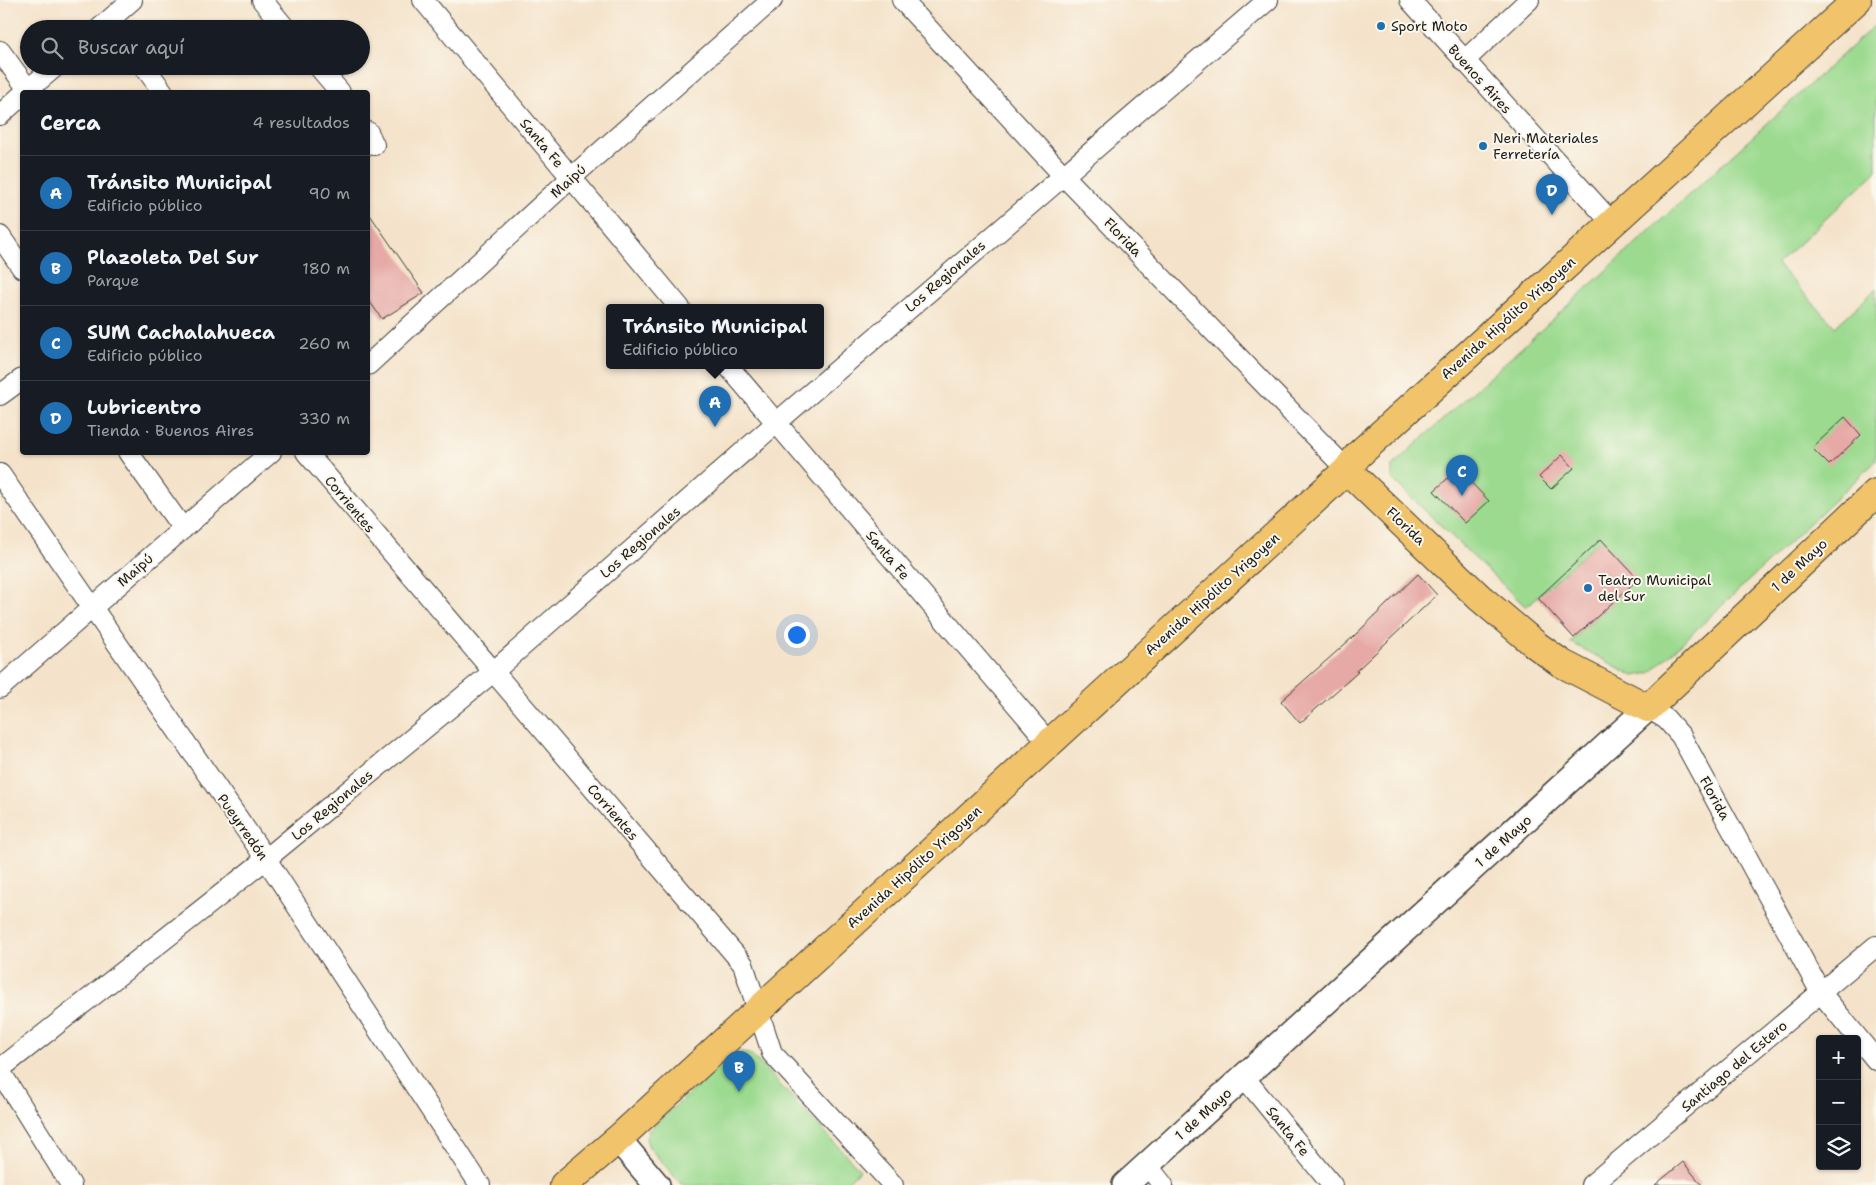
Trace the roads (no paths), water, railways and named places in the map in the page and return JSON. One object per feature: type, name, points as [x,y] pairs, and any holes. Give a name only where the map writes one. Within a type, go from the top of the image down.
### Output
[{"type":"main road","name":"Avenida Hipólito Yrigoyen","points":[[564,1185],[758,1010],[1347,470],[1358,455],[1857,0]]},
{"type":"main road","name":"Florida","points":[[1347,470],[1479,597],[1536,645],[1561,663],[1648,708]]},
{"type":"main road","name":"1 de Mayo","points":[[1648,708],[1876,493]]},
{"type":"street","points":[[114,20],[132,0]]},
{"type":"street","points":[[262,0],[279,20]]},
{"type":"street","name":"Santa Fe","points":[[422,0],[677,304]]},
{"type":"street","name":"Maipú","points":[[370,363],[571,178],[772,0]]},
{"type":"street","name":"Florida","points":[[902,0],[1062,174],[1347,470]]},
{"type":"street","name":"Los Regionales","points":[[0,1070],[266,859],[493,672],[1062,174],[1268,0]]},
{"type":"street","name":"Buenos Aires","points":[[1410,0],[1612,223]]},
{"type":"street","points":[[1464,61],[1529,0]]},
{"type":"street","points":[[0,50],[26,90]]},
{"type":"street","points":[[29,90],[46,75]]},
{"type":"street","points":[[151,75],[162,90]]},
{"type":"street","points":[[326,75],[338,90]]},
{"type":"street","points":[[0,115],[20,98]]},
{"type":"street","points":[[0,236],[20,265]]},
{"type":"street","name":"Santa Fe","points":[[731,369],[1049,743]]},
{"type":"street","points":[[0,395],[20,380]]},
{"type":"street","points":[[130,455],[183,529]]},
{"type":"street","name":"Maipú","points":[[0,688],[268,455]]},
{"type":"street","name":"Corrientes","points":[[309,455],[743,964],[772,1053],[893,1185]]},
{"type":"street","name":"Pueyrredón","points":[[0,474],[266,859],[480,1185]]},
{"type":"street","name":"Florida","points":[[1648,708],[1666,719],[1681,736],[1821,993],[1876,1060]]},
{"type":"street","name":"1 de Mayo","points":[[1125,1185],[1648,708]]},
{"type":"street","name":"Santiago del Estero","points":[[1591,1185],[1876,946]]},
{"type":"street","points":[[0,1070],[70,1185]]},
{"type":"street","name":"Santa Fe","points":[[1244,1077],[1332,1185]]},
{"type":"street","points":[[618,1138],[657,1185]]},
{"type":"street","points":[[1147,1165],[1163,1185]]},
{"type":"place","name":"Sport Moto","points":[[1381,26]]},
{"type":"place","name":"Neri Materiales Ferretería","points":[[1483,146]]},
{"type":"place","name":"Lubricentro","points":[[1552,215]]},
{"type":"place","name":"Tránsito Municipal","points":[[715,427]]},
{"type":"place","name":"SUM Cachalahueca","points":[[1462,496]]},
{"type":"place","name":"Teatro Municipal del Sur","points":[[1588,588]]},
{"type":"place","name":"Plazoleta Del Sur","points":[[739,1092]]}]
